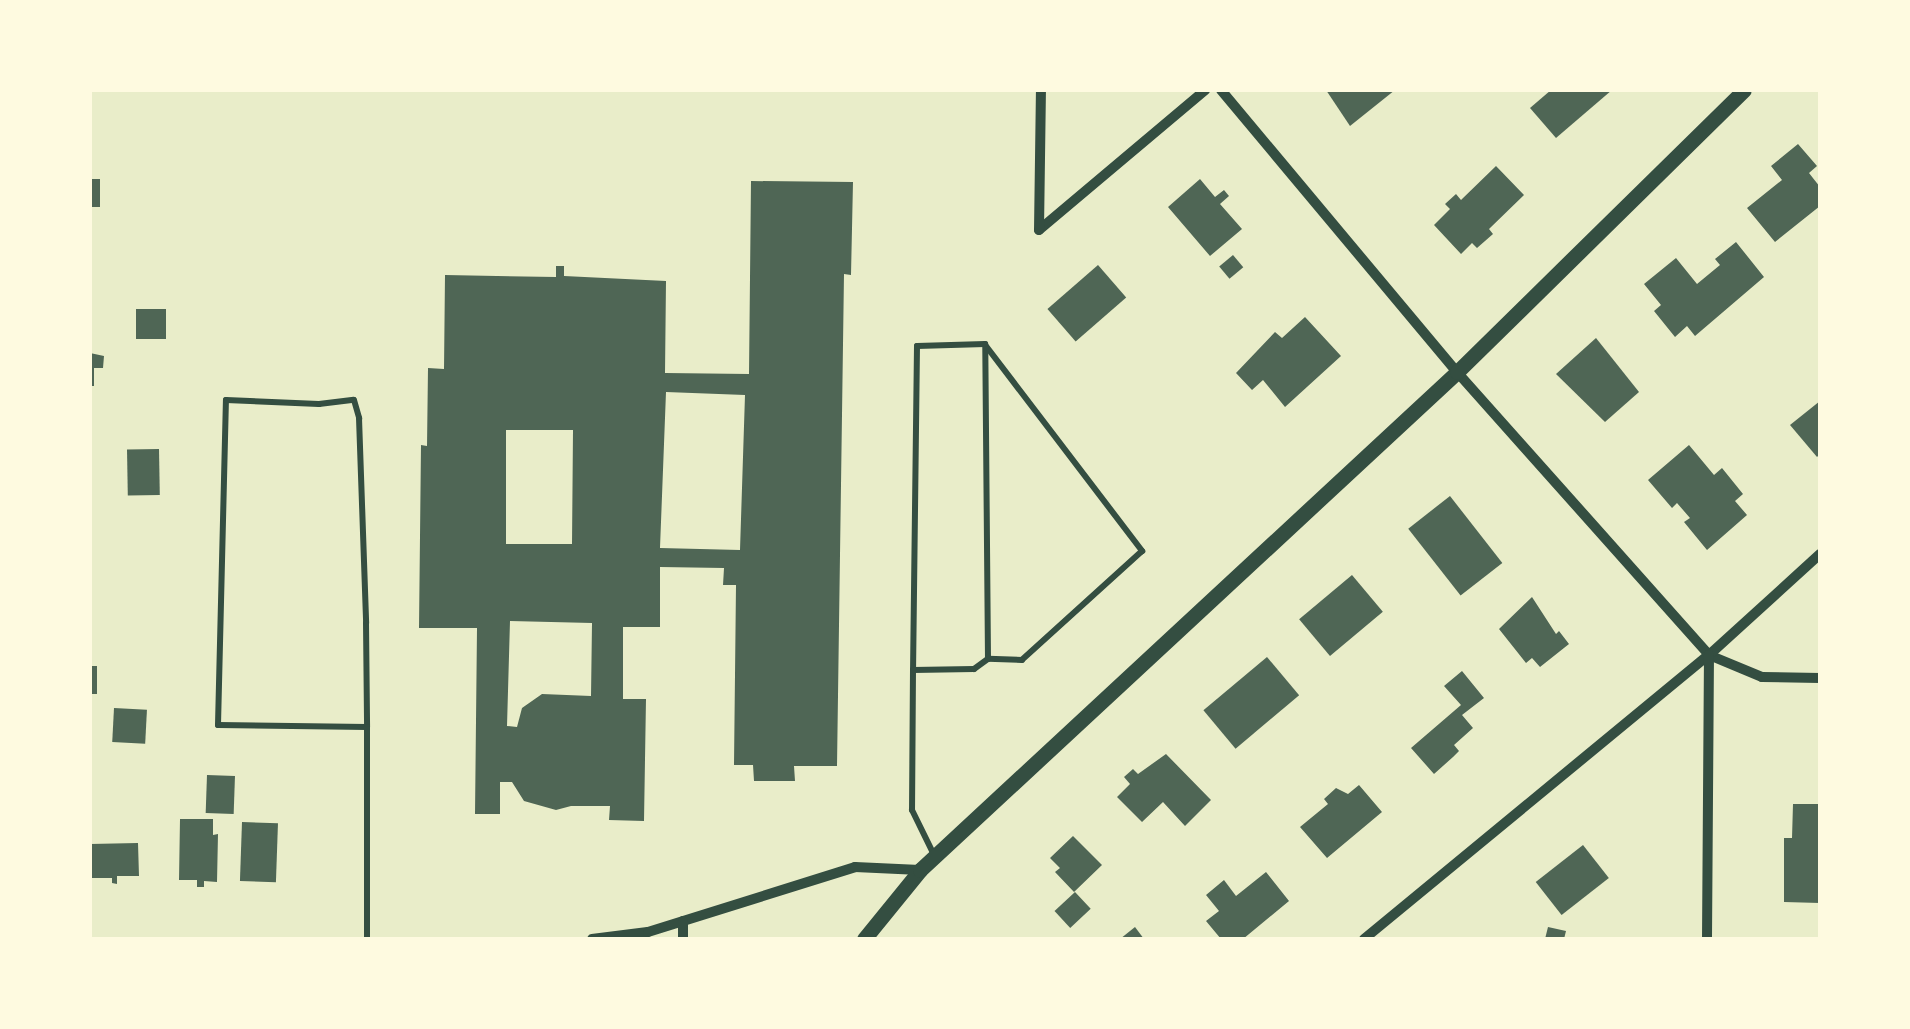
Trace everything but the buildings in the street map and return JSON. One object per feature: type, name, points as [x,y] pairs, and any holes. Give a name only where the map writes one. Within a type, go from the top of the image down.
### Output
[{"type":"street","points":[[1041,90],[1039,230],[1205,90]]},
{"type":"street","points":[[1220,90],[1457,372],[1709,654],[1762,677],[1820,678]]},
{"type":"street","points":[[864,939],[934,856],[1457,372],[1744,90]]},
{"type":"street","points":[[1364,939],[1709,654],[1820,554]]},
{"type":"street","points":[[1707,939],[1709,654]]},
{"type":"street","points":[[592,939],[648,932],[855,867],[920,870]]},
{"type":"street","points":[[683,921],[683,939]]},
{"type":"lane","points":[[984,344],[988,659]]},
{"type":"lane","points":[[913,670],[974,669],[988,659],[1022,660],[1142,551],[984,344]]},
{"type":"lane","points":[[934,856],[912,810],[917,346],[984,344]]},
{"type":"lane","points":[[367,726],[218,724],[226,400],[319,404],[354,400],[360,418],[367,726],[367,939]]}]
